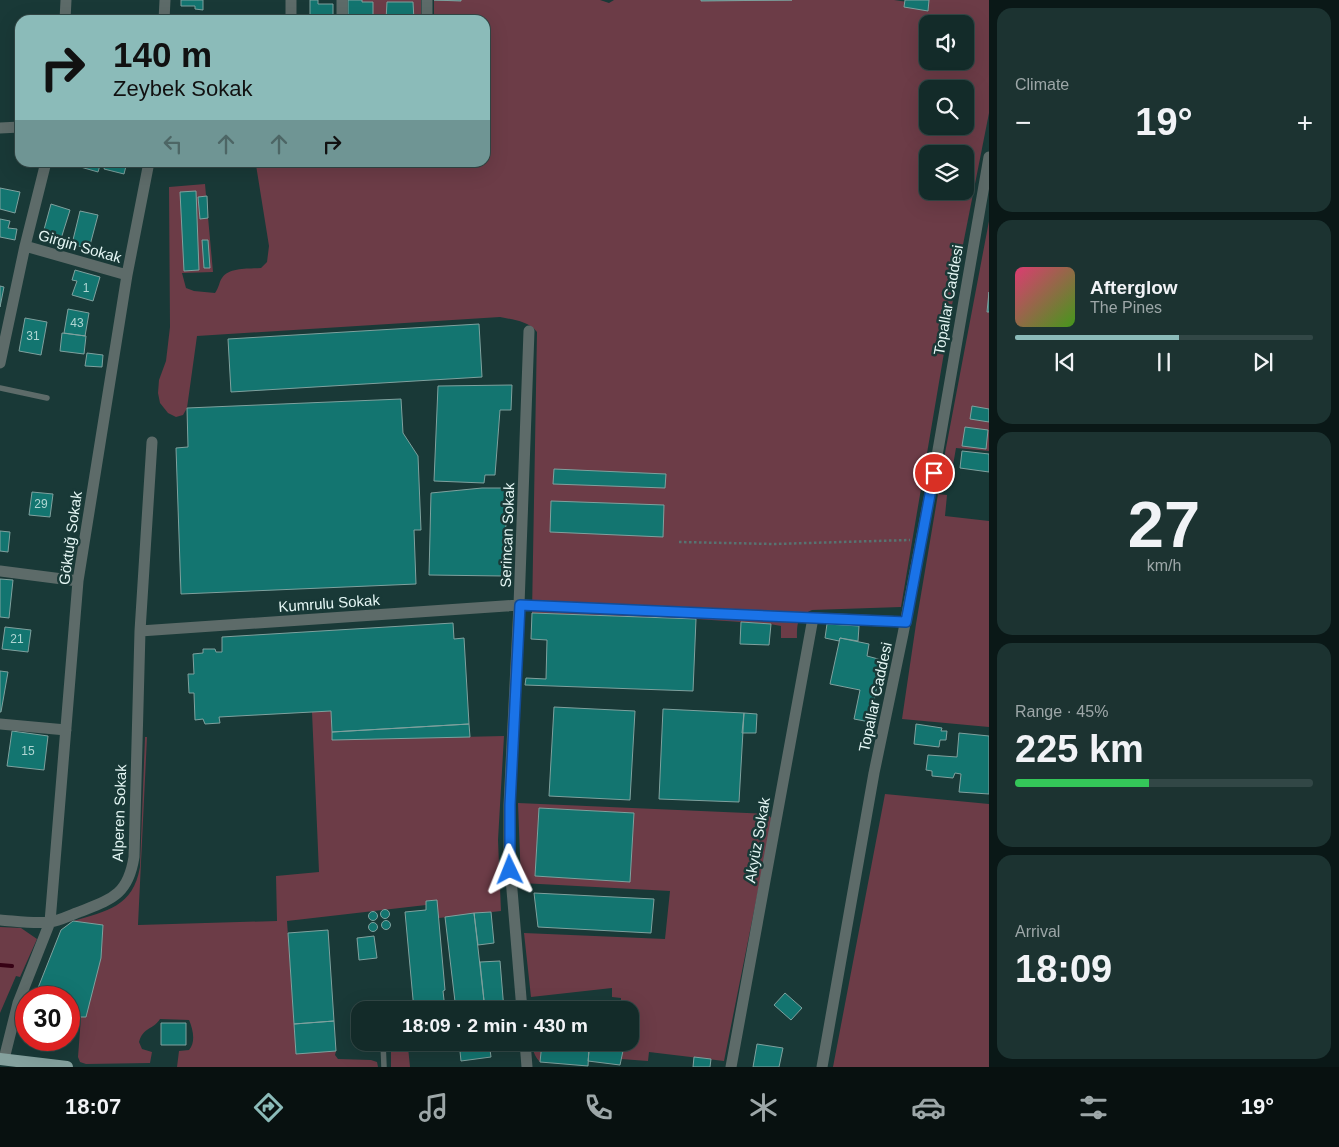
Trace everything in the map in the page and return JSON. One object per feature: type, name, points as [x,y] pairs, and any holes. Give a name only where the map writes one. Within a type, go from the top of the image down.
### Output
[{"type":"main road","points":[[1,1062],[67,1067]]},
{"type":"street","points":[[65,15],[66,0]]},
{"type":"street","points":[[164,15],[166,0]]},
{"type":"street","points":[[291,0],[291,15]]},
{"type":"street","points":[[342,0],[342,15]]},
{"type":"street","points":[[427,0],[427,15]]},
{"type":"street","points":[[0,128],[15,127]]},
{"type":"street","name":"Topallar Caddesi","points":[[822,1067],[874,773],[906,622],[989,157]]},
{"type":"street","points":[[0,363],[2,345],[45,167]]},
{"type":"street","name":"Göktuğ Sokak","points":[[50,922],[78,581],[127,275],[148,167]]},
{"type":"street","name":"Girgin Sokak","points":[[25,246],[127,275]]},
{"type":"street","name":"Serincan Sokak","points":[[521,1001],[509,854],[529,331]]},
{"type":"street","name":"Alperen Sokak","points":[[50,922],[111,899],[124,888],[132,872],[140,631],[152,442]]},
{"type":"street","points":[[0,571],[78,581]]},
{"type":"street","name":"Kumrulu Sokak","points":[[140,631],[520,605],[906,622]]},
{"type":"street","name":"Akyüz Sokak","points":[[731,1067],[813,618]]},
{"type":"street","points":[[0,724],[66,730]]},
{"type":"street","points":[[0,920],[50,922],[18,1003],[1,1062]]},
{"type":"street","points":[[526,1051],[527,1067]]},
{"type":"lane","points":[[0,388],[47,398]]},
{"type":"lane","points":[[383,1051],[384,1067]]},
{"type":"path","points":[[679,542],[774,544],[921,540]]},
{"type":"shaded area","points":[[348,0],[421,0],[421,15],[348,15]]},
{"type":"shaded area","points":[[434,0],[600,0],[609,3],[614,0],[894,0],[921,4],[923,0],[989,0],[989,113],[974,189],[974,145],[919,145],[919,200],[972,200],[958,270],[901,607],[812,610],[803,615],[799,621],[797,638],[781,638],[781,626],[770,624],[696,619],[532,613],[537,332],[529,325],[500,317],[197,336],[187,408],[183,415],[176,417],[168,413],[160,403],[158,393],[159,380],[166,361],[170,327],[169,187],[205,184],[213,272],[182,273],[186,288],[194,291],[215,293],[225,274],[240,269],[261,268],[267,262],[269,246],[256,167],[490,167],[490,15],[434,15]]},
{"type":"shaded area","points":[[989,221],[989,451],[956,448],[952,471],[942,469]]},
{"type":"shaded area","points":[[938,494],[947,495],[945,516],[989,521],[989,727],[902,719]]},
{"type":"shaded area","points":[[331,711],[332,740],[504,736],[498,840],[501,911],[439,918],[436,900],[426,901],[426,905],[287,921],[296,1053],[336,1051],[335,1055],[338,1059],[371,1060],[377,1062],[378,1067],[177,1067],[179,1051],[189,1050],[193,1043],[193,1031],[189,1020],[160,1019],[143,1034],[139,1042],[142,1049],[152,1052],[150,1063],[86,1064],[80,1062],[78,1057],[80,1051],[81,1017],[101,958],[103,925],[73,921],[97,914],[117,905],[125,899],[137,880],[140,867],[145,737],[147,737],[138,925],[277,921],[276,876],[319,872],[312,712]]},
{"type":"shaded area","points":[[885,794],[989,804],[989,1067],[833,1067]]},
{"type":"shaded area","points":[[518,803],[768,814],[771,818],[771,826],[724,1061],[649,1052],[648,1061],[621,1059],[623,1051],[639,1051],[639,1001],[621,1001],[621,998],[612,997],[612,988],[531,997],[524,933],[665,939],[670,891],[521,883]],"holes":[[[539,808],[634,813],[630,882],[535,876]]]},
{"type":"shaded area","points":[[0,927],[21,928],[37,939],[20,977],[16,976],[0,1013]]},
{"type":"shaded area","points":[[408,1051],[410,1067],[391,1067],[391,1052]]},
{"type":"shaded area","points":[[534,1051],[541,1051],[540,1062],[537,1058]]},
{"type":"building","points":[[181,0],[203,0],[203,10],[195,9],[195,6],[181,6]]},
{"type":"building","points":[[310,0],[318,0],[318,4],[333,4],[333,15],[310,15]]},
{"type":"building","points":[[348,0],[373,2],[373,15],[348,15]]},
{"type":"building","points":[[701,0],[792,0],[701,1]]},
{"type":"building","points":[[905,0],[929,0],[928,11],[904,7]]},
{"type":"building","points":[[387,2],[413,2],[414,15],[386,15]]},
{"type":"building","points":[[80,167],[100,167],[98,172]]},
{"type":"building","points":[[105,167],[126,167],[124,174],[104,169]]},
{"type":"building","points":[[0,188],[20,192],[15,213],[0,209]]},
{"type":"building","points":[[196,191],[199,270],[184,271],[180,192]]},
{"type":"building","points":[[207,196],[208,218],[200,219],[198,197]]},
{"type":"building","points":[[51,204],[70,210],[60,242],[42,237]]},
{"type":"building","points":[[80,211],[98,215],[89,249],[72,244]]},
{"type":"building","points":[[0,219],[10,221],[8,228],[17,229],[15,240],[0,237]]},
{"type":"building","points":[[202,240],[208,240],[210,268],[204,268]]},
{"type":"building","points":[[75,270],[100,277],[93,301],[72,295],[77,281],[72,280]]},
{"type":"building","points":[[0,286],[4,287],[0,307]]},
{"type":"building","points":[[989,292],[989,312],[987,312]]},
{"type":"building","points":[[68,309],[89,313],[85,336],[64,333]]},
{"type":"building","points":[[25,318],[47,322],[41,355],[19,351]]},
{"type":"building","points":[[479,324],[482,377],[231,392],[228,339]]},
{"type":"building","points":[[62,333],[86,336],[84,354],[60,351]]},
{"type":"building","points":[[87,353],[103,355],[102,367],[85,366]]},
{"type":"building","points":[[512,385],[511,410],[500,410],[495,475],[485,475],[484,483],[434,481],[438,386]]},
{"type":"building","points":[[401,399],[403,433],[418,456],[421,530],[414,530],[416,584],[181,594],[176,448],[188,447],[187,408]]},
{"type":"building","points":[[972,406],[989,409],[989,422],[970,419]]},
{"type":"building","points":[[965,427],[988,430],[986,449],[962,446]]},
{"type":"building","points":[[962,451],[989,454],[989,472],[960,468]]},
{"type":"building","points":[[554,469],[666,474],[665,488],[553,484]]},
{"type":"building","points":[[482,488],[508,488],[503,576],[429,575],[431,493]]},
{"type":"building","points":[[32,492],[53,494],[50,517],[29,515]]},
{"type":"building","points":[[551,501],[664,505],[663,537],[550,532]]},
{"type":"building","points":[[0,531],[10,532],[8,552],[0,551]]},
{"type":"building","points":[[0,579],[13,580],[9,618],[0,617]]},
{"type":"building","points":[[532,613],[696,619],[693,691],[525,685],[526,678],[546,679],[547,640],[531,639]]},
{"type":"building","points":[[741,622],[771,624],[769,645],[740,644]]},
{"type":"building","points":[[453,623],[454,639],[464,638],[469,724],[332,732],[331,711],[219,717],[220,723],[205,724],[203,719],[195,720],[194,693],[189,693],[188,674],[194,674],[193,654],[203,653],[203,649],[215,649],[216,652],[222,652],[222,637]]},
{"type":"building","points":[[827,624],[859,626],[858,641],[840,638],[839,641],[825,638]]},
{"type":"building","points":[[5,627],[31,630],[28,652],[2,649]]},
{"type":"building","points":[[840,638],[869,644],[867,656],[882,660],[870,722],[854,719],[860,690],[830,684]]},
{"type":"building","points":[[0,671],[8,672],[1,712],[0,712]]},
{"type":"building","points":[[554,707],[635,711],[630,800],[549,796]]},
{"type":"building","points":[[663,709],[744,713],[739,802],[659,799]]},
{"type":"building","points":[[744,713],[757,714],[756,733],[742,733]]},
{"type":"building","points":[[469,724],[470,737],[332,740],[332,732]]},
{"type":"building","points":[[916,724],[942,728],[941,731],[947,731],[946,740],[940,740],[939,747],[914,744]]},
{"type":"building","points":[[12,731],[48,736],[44,770],[7,766]]},
{"type":"building","points":[[959,733],[989,736],[989,794],[959,792],[961,774],[955,773],[953,778],[932,776],[932,771],[926,770],[928,755],[957,757]]},
{"type":"building","points":[[539,808],[634,813],[630,882],[535,876]]},
{"type":"building","points":[[534,893],[654,899],[651,933],[538,927]]},
{"type":"building","points":[[437,900],[445,990],[443,991],[444,1001],[413,1001],[405,912],[426,910],[426,901]]},
{"type":"building","points":[[385,910],[389,914],[385,918],[381,914]]},
{"type":"building","points":[[373,912],[377,916],[373,920],[369,916]]},
{"type":"building","points":[[491,912],[494,943],[478,945],[474,913]]},
{"type":"building","points":[[474,913],[484,1001],[455,1001],[445,917]]},
{"type":"building","points":[[73,921],[103,925],[101,958],[86,1017],[80,1017],[80,986],[39,986],[61,930]]},
{"type":"building","points":[[386,921],[390,925],[386,929],[382,925]]},
{"type":"building","points":[[373,923],[377,927],[373,931],[369,927]]},
{"type":"building","points":[[328,930],[334,1021],[294,1024],[288,933]]},
{"type":"building","points":[[374,936],[377,958],[359,960],[357,938]]},
{"type":"building","points":[[500,961],[503,1001],[484,1001],[480,962]]},
{"type":"building","points":[[785,993],[802,1008],[791,1020],[774,1005]]},
{"type":"building","points":[[334,1021],[336,1051],[296,1054],[294,1024]]},
{"type":"building","points":[[161,1023],[186,1023],[186,1045],[161,1045]]},
{"type":"building","points":[[757,1044],[783,1048],[779,1067],[753,1067]]},
{"type":"building","points":[[460,1051],[490,1051],[491,1057],[461,1061]]},
{"type":"building","points":[[541,1051],[589,1051],[588,1066],[540,1062]]},
{"type":"building","points":[[589,1051],[623,1051],[620,1065],[588,1061]]},
{"type":"building","points":[[694,1057],[711,1059],[710,1067],[693,1067]]},
{"type":"waterway","points":[[0,965],[12,966]]},
{"type":"route","points":[[510,870],[510,805],[520,605],[906,622],[934,473]]}]
